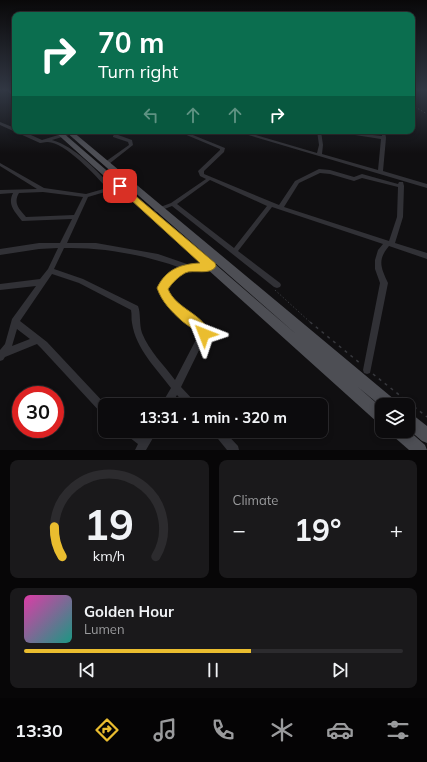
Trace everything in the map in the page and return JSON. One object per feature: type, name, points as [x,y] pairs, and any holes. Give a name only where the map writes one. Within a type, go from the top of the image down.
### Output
[{"type":"main road","points":[[66,134],[107,163],[286,319],[382,398]]},
{"type":"main road","points":[[66,134],[116,187],[150,213],[375,411]]},
{"type":"main road","points":[[415,426],[427,436]]},
{"type":"main road","points":[[406,438],[420,450]]},
{"type":"street","points":[[0,123],[12,129]]},
{"type":"street","points":[[25,134],[42,142],[48,141],[63,134]]},
{"type":"street","points":[[107,163],[130,145],[130,141],[115,136],[117,134]]},
{"type":"street","points":[[187,134],[223,148],[222,151],[201,171],[201,174],[270,205],[427,256]]},
{"type":"street","points":[[247,134],[427,186]]},
{"type":"street","points":[[319,134],[321,145],[319,155]]},
{"type":"street","points":[[355,134],[384,138]]},
{"type":"street","points":[[380,172],[383,134]]},
{"type":"street","points":[[48,141],[62,144],[116,187]]},
{"type":"street","points":[[0,164],[43,190]]},
{"type":"street","points":[[280,208],[297,182],[319,171],[330,172],[354,179],[362,176],[401,186]]},
{"type":"street","points":[[150,213],[173,204],[210,178]]},
{"type":"street","points":[[367,370],[384,283],[378,269],[378,260],[380,252],[390,244],[400,216],[401,178]]},
{"type":"street","points":[[0,192],[43,190],[86,196],[116,187]]},
{"type":"street","points":[[18,191],[14,196],[14,207],[24,219],[76,217]]},
{"type":"street","points":[[2,355],[10,341],[15,322],[50,271],[86,196]]},
{"type":"street","points":[[173,204],[277,285]]},
{"type":"street","points":[[234,252],[270,205]]},
{"type":"street","points":[[0,252],[39,246],[96,246],[158,258],[187,267],[211,266]]},
{"type":"street","points":[[170,398],[204,334],[203,328],[186,317],[166,297],[162,288],[170,278],[187,267]]},
{"type":"street","points":[[50,271],[81,281],[133,306],[136,311],[136,325],[140,340],[146,351],[166,372],[176,388],[185,398]]},
{"type":"street","points":[[0,287],[43,282]]},
{"type":"street","points":[[15,322],[44,345],[98,403]]},
{"type":"street","points":[[2,355],[38,340]]},
{"type":"street","points":[[134,438],[142,447],[148,438]]},
{"type":"street","points":[[222,438],[234,450]]},
{"type":"path","points":[[277,285],[275,292],[367,370],[427,417]]},
{"type":"route","points":[[120,186],[211,266],[184,268],[176,272],[162,288],[166,297],[186,317],[203,328],[204,334]]}]
